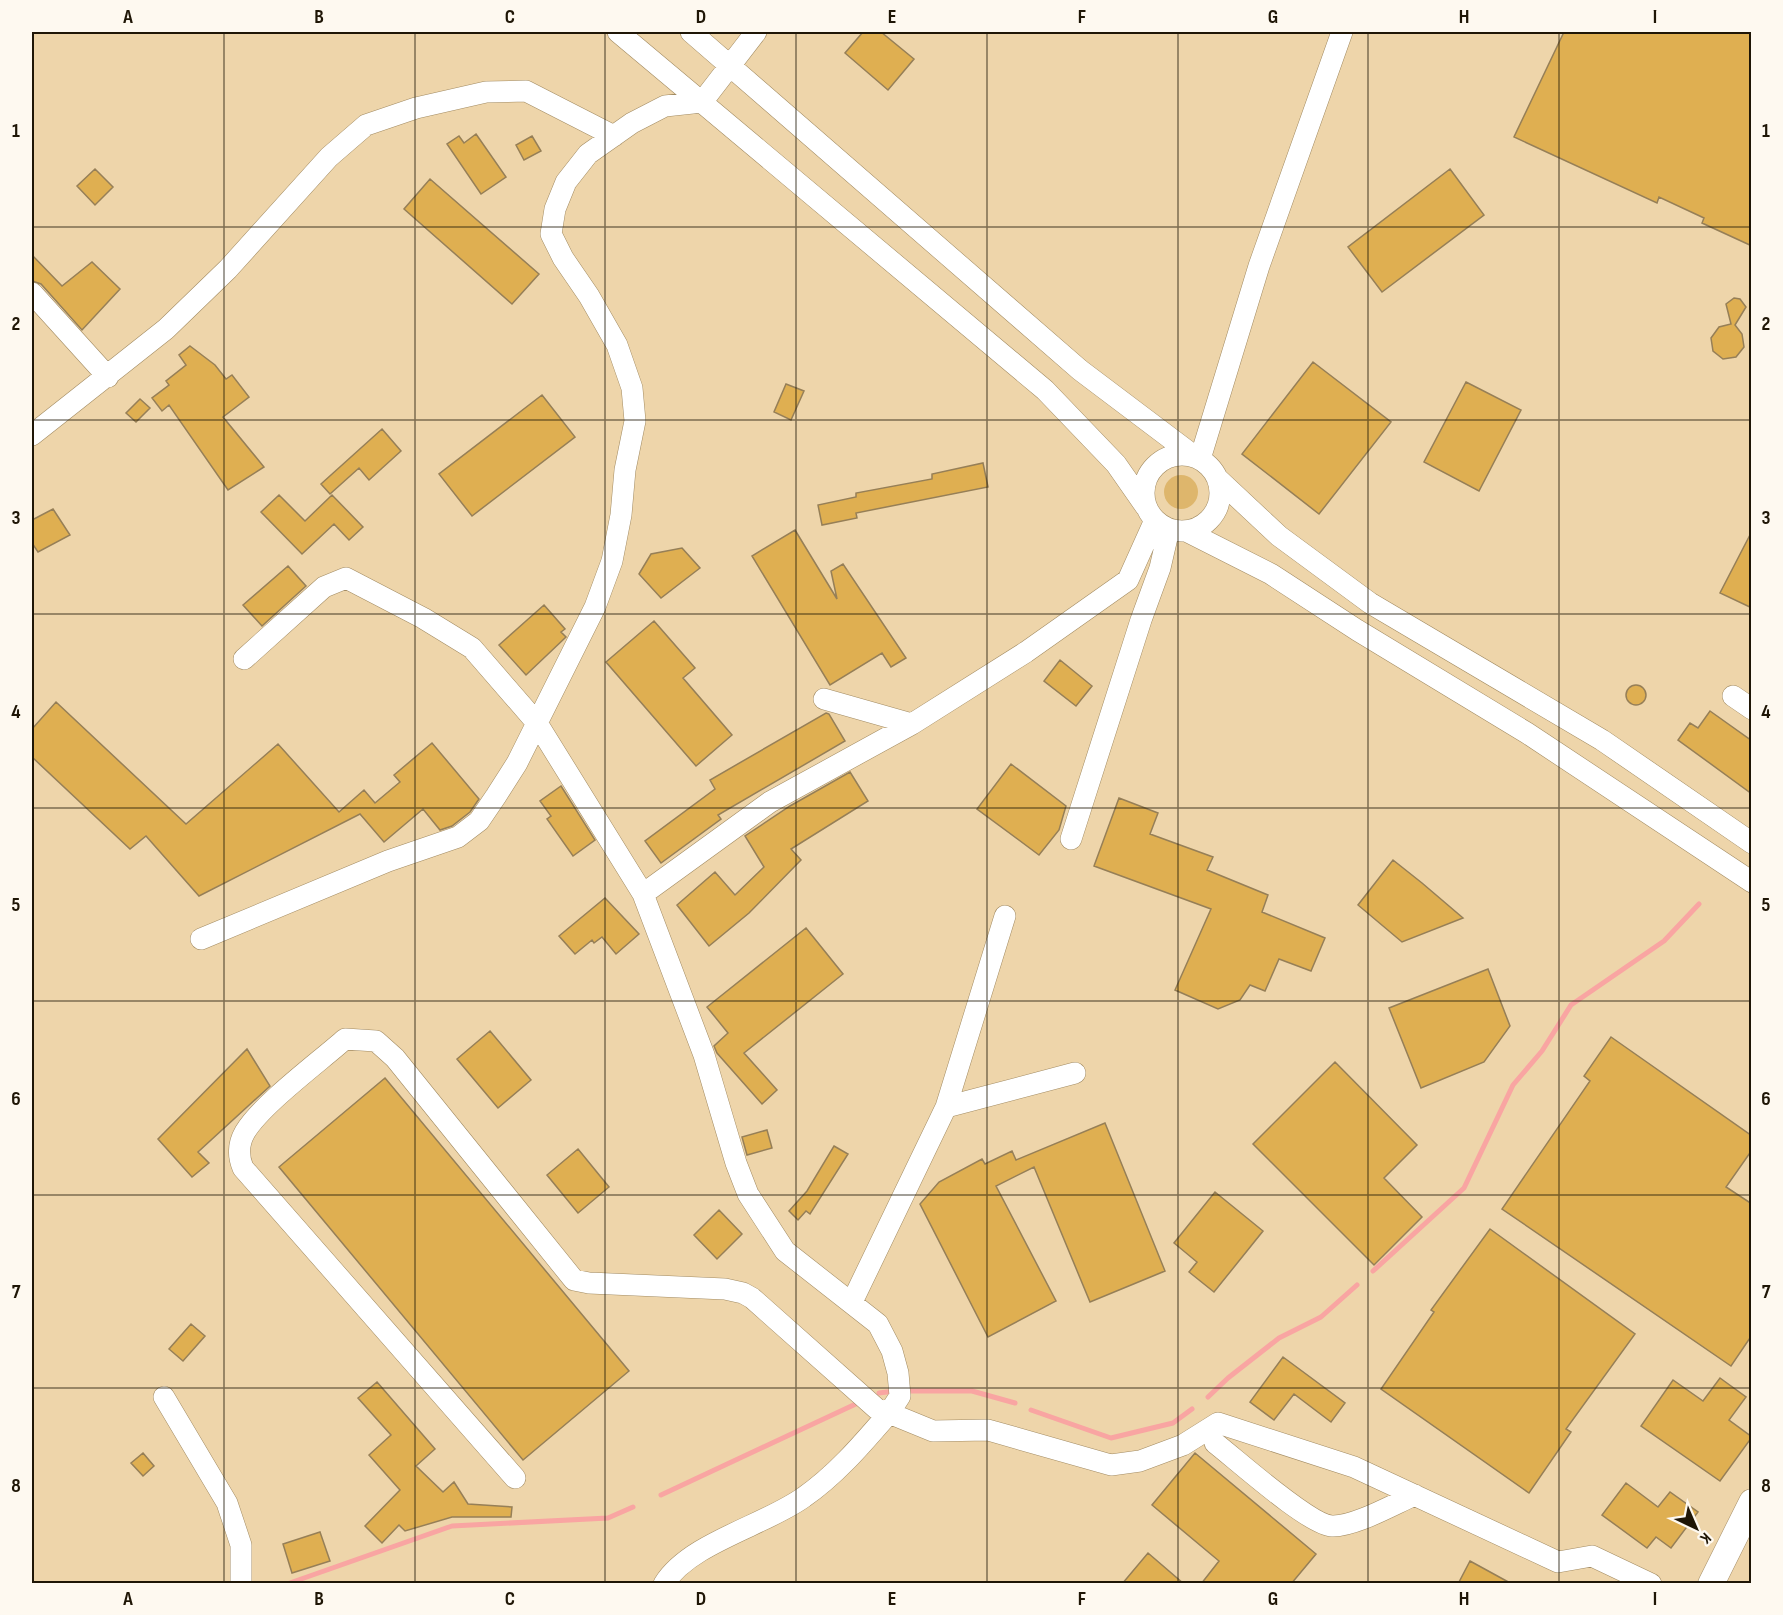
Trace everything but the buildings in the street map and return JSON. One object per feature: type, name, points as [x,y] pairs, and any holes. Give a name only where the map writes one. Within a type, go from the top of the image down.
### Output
[{"type":"main road","points":[[1711,1584],[1752,1502]]},
{"type":"street","points":[[618,32],[1045,390],[1116,464],[1164,522],[1229,550],[1290,585],[1357,630],[1527,733],[1752,882]]},
{"type":"street","points":[[691,32],[1080,370],[1208,464],[1218,479],[1279,536],[1371,603],[1602,740],[1752,843]]},
{"type":"street","points":[[201,939],[388,861],[458,837],[479,821],[496,796],[537,723],[595,607],[612,561],[621,515],[625,470],[635,422],[632,388],[617,345],[589,296],[563,258],[551,234],[555,209],[566,182],[588,154],[665,106],[702,102],[756,32]]},
{"type":"street","points":[[1197,457],[1259,266],[1342,32]]},
{"type":"street","points":[[32,435],[108,377],[165,329],[228,269],[329,157],[366,125],[416,108],[486,92],[526,91],[614,136]]},
{"type":"street","points":[[32,293],[108,377]]},
{"type":"street","points":[[1071,838],[1160,568],[1164,522],[1144,488],[1150,471],[1170,456],[1197,457]]},
{"type":"street","points":[[1164,522],[1197,528],[1215,513],[1221,491],[1218,479]]},
{"type":"street","points":[[643,894],[770,802],[912,724],[1026,652],[1128,580],[1164,522]]},
{"type":"street","points":[[244,659],[324,587],[346,578],[423,618],[472,648],[537,723],[643,894],[704,1056],[736,1163],[748,1194],[785,1251],[878,1324],[892,1351],[898,1373],[900,1396],[889,1413],[829,1478],[802,1499],[684,1561],[664,1584]]},
{"type":"street","points":[[1733,696],[1752,709]]},
{"type":"street","points":[[824,699],[912,724]]},
{"type":"street","points":[[852,1302],[946,1107],[1005,916]]},
{"type":"street","points":[[515,1478],[251,1177],[239,1159],[238,1151],[245,1132],[260,1115],[345,1039],[376,1041],[395,1058],[574,1280],[582,1283],[725,1289],[743,1293],[818,1354],[877,1409],[933,1431],[988,1430],[1111,1465],[1140,1461],[1184,1445],[1218,1423],[1354,1467],[1558,1562],[1592,1556],[1651,1584]]},
{"type":"street","points":[[946,1107],[1075,1072]]},
{"type":"street","points":[[164,1398],[227,1503],[241,1545],[241,1584]]},
{"type":"street","points":[[1215,1443],[1308,1516],[1322,1524],[1345,1525],[1415,1495]]},
{"type":"shaded area","points":[[1181,475],[1193,480],[1198,492],[1193,504],[1181,509],[1169,504],[1164,492],[1169,480]]},
{"type":"waterway","points":[[1373,1271],[1464,1188],[1513,1085],[1542,1051],[1571,1005],[1664,941],[1699,904]]},
{"type":"waterway","points":[[1208,1397],[1228,1378],[1279,1338],[1321,1317],[1357,1285]]},
{"type":"waterway","points":[[879,1393],[895,1391]]},
{"type":"waterway","points":[[910,1391],[972,1391],[1015,1403]]},
{"type":"waterway","points":[[661,1495],[860,1402]]},
{"type":"waterway","points":[[1031,1410],[1111,1438],[1173,1423],[1192,1409]]},
{"type":"waterway","points":[[287,1584],[452,1526],[608,1518],[633,1507]]}]
